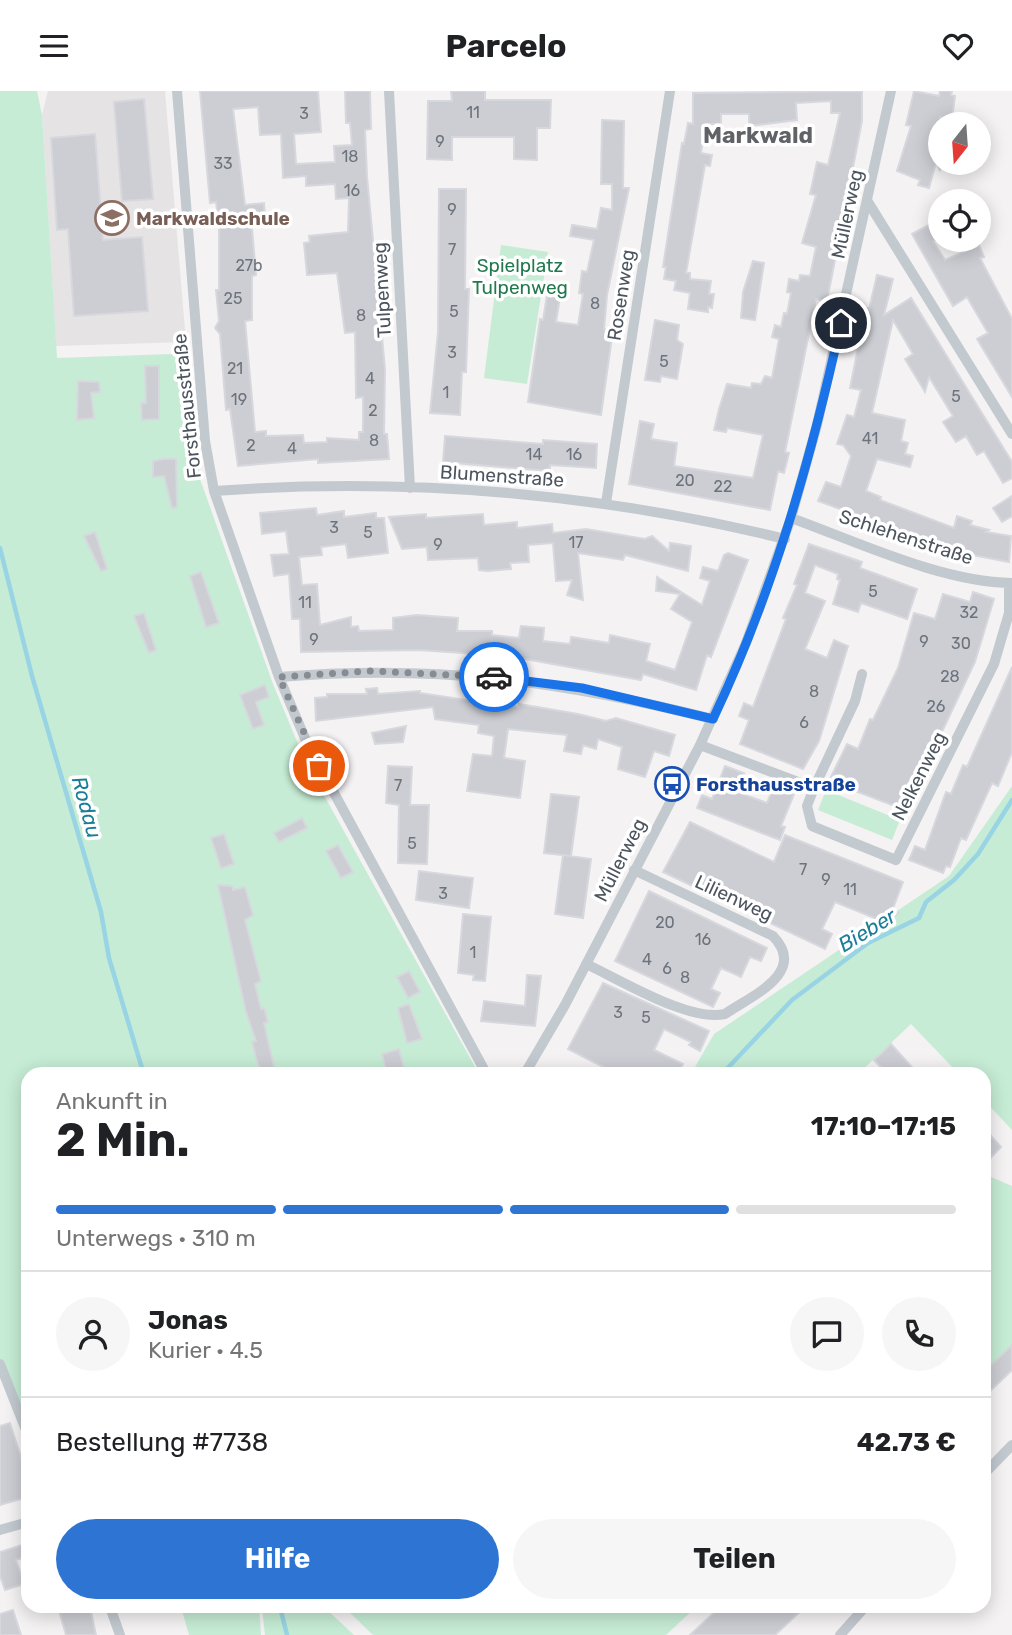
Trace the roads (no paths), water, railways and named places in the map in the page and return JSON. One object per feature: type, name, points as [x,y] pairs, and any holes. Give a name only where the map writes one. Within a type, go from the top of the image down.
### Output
[{"type":"street","name":"Forsthausstraße","points":[[177,91],[205,441],[214,491],[279,677],[307,743],[483,1067]]},
{"type":"street","name":"Tulpenweg","points":[[389,91],[410,488]]},
{"type":"street","name":"Rosenweg","points":[[606,503],[670,91]]},
{"type":"street","name":"Müllerweg","points":[[528,1067],[586,964],[713,719],[736,670],[785,539],[826,388],[891,91]]},
{"type":"street","points":[[868,202],[1012,434]]},
{"type":"street","name":"Blumenstraße","points":[[214,491],[273,487],[483,491],[606,503],[785,539]]},
{"type":"street","name":"Schlehenstraße","points":[[792,518],[958,575],[1011,583]]},
{"type":"street","name":"Nelkenweg","points":[[862,674],[855,701],[807,806],[812,826],[896,860],[994,664],[1009,613],[1011,583]]},
{"type":"street","points":[[279,677],[370,671],[502,678],[582,688],[713,719]]},
{"type":"street","points":[[700,745],[814,788]]},
{"type":"street","name":"Lilienweg","points":[[586,964],[688,1010],[714,1016],[724,1014],[780,975],[785,958],[780,943],[773,936],[634,870]]},
{"type":"street","points":[[0,1364],[21,1417]]},
{"type":"street","points":[[991,1467],[1012,1445]]},
{"type":"street","points":[[0,1530],[21,1524]]},
{"type":"street","points":[[112,1613],[120,1635]]},
{"type":"street","points":[[840,1635],[859,1613]]},
{"type":"waterway","name":"Rodau","points":[[0,548],[32,676],[101,912],[109,958],[142,1067]]},
{"type":"waterway","name":"Bieber","points":[[729,1067],[792,1000],[868,943],[919,918],[926,902],[954,880],[978,854],[1012,800]]},
{"type":"waterway","name":"Rodau","points":[[282,1613],[287,1635]]},
{"type":"place","name":"Markwaldschule","points":[[112,218]]},
{"type":"place","name":"Forsthausstraße","points":[[672,784]]},
{"type":"district","name":"Markwald","points":[[758,135]]},
{"type":"park label","name":"Spielplatz Tulpenweg","points":[[520,276]]}]
